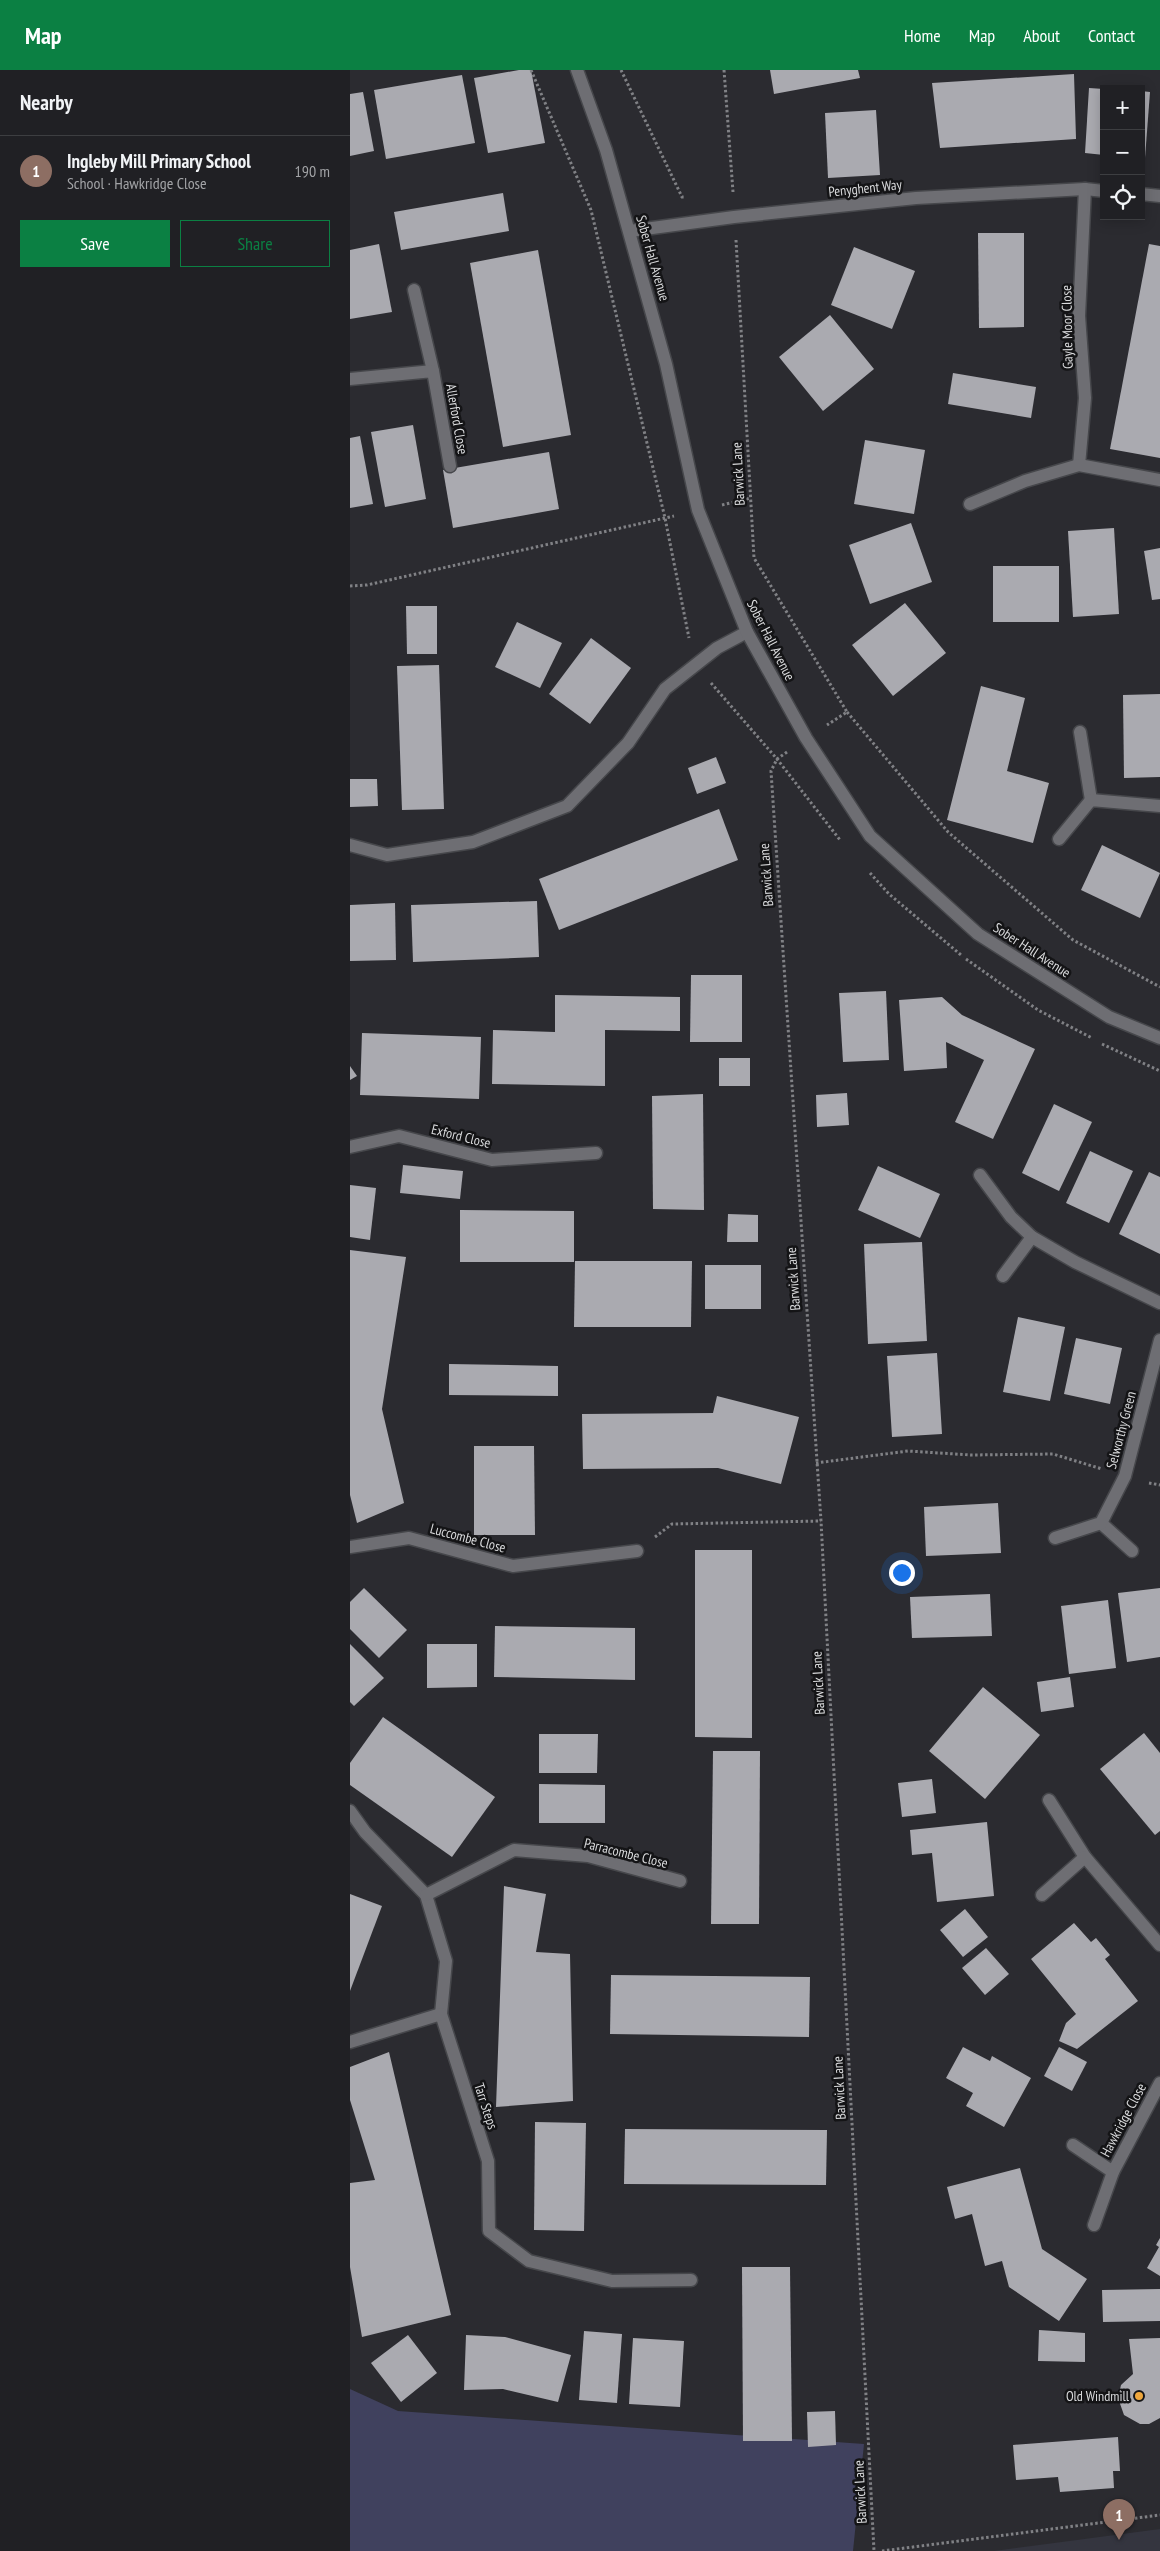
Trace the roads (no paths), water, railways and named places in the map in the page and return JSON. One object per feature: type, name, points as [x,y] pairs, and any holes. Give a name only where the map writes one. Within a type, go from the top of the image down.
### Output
[{"type":"street","name":"Sober Hall Avenue","points":[[577,70],[606,150],[630,231],[666,364],[698,510],[747,632],[806,738],[870,836],[978,934],[1109,1017],[1160,1038]]},
{"type":"street","name":"Gayle Moor Close","points":[[1079,465],[1085,398],[1080,316],[1085,189]]},
{"type":"street","name":"Penyghent Way","points":[[630,231],[734,217],[916,198],[1100,190]]},
{"type":"street","points":[[1145,194],[1160,196]]},
{"type":"street","points":[[414,290],[433,371]]},
{"type":"street","name":"Allerford Close","points":[[350,380],[433,371],[450,466]]},
{"type":"street","points":[[970,504],[1025,481],[1079,465],[1160,480]]},
{"type":"street","points":[[350,845],[388,854],[473,842],[567,806],[628,743],[665,689],[694,664],[717,648],[747,632]]},
{"type":"street","points":[[1059,839],[1091,800],[1080,732]]},
{"type":"street","points":[[1091,800],[1160,806]]},
{"type":"street","name":"Exford Close","points":[[350,1147],[399,1136],[492,1160],[596,1153]]},
{"type":"street","points":[[980,1175],[1011,1217],[1032,1238],[1075,1262],[1160,1303]]},
{"type":"street","points":[[1003,1276],[1032,1238]]},
{"type":"street","name":"Selworthy Green","points":[[1101,1523],[1125,1476],[1160,1340]]},
{"type":"street","points":[[1055,1538],[1101,1523],[1132,1551]]},
{"type":"street","name":"Luccombe Close","points":[[350,1547],[409,1538],[513,1566],[637,1551]]},
{"type":"street","points":[[1049,1800],[1085,1857],[1160,1945]]},
{"type":"street","name":"Tarr Steps","points":[[350,1811],[365,1832],[426,1895],[446,1961],[441,2014],[488,2161],[489,2231],[529,2261],[593,2277],[612,2281],[690,2280]]},
{"type":"street","name":"Parracombe Close","points":[[426,1895],[514,1850],[588,1856],[680,1881]]},
{"type":"street","points":[[1042,1895],[1085,1857]]},
{"type":"street","points":[[350,2042],[441,2014]]},
{"type":"street","name":"Hawkridge Close","points":[[1094,2225],[1114,2172],[1160,2083]]},
{"type":"street","name":"Hawkridge Close","points":[[1073,2145],[1114,2172]]},
{"type":"place","name":"Old Windmill","points":[[1139,2396]]},
{"type":"place","name":"Ingleby Mill Primary School","points":[[1119,2540]]}]
